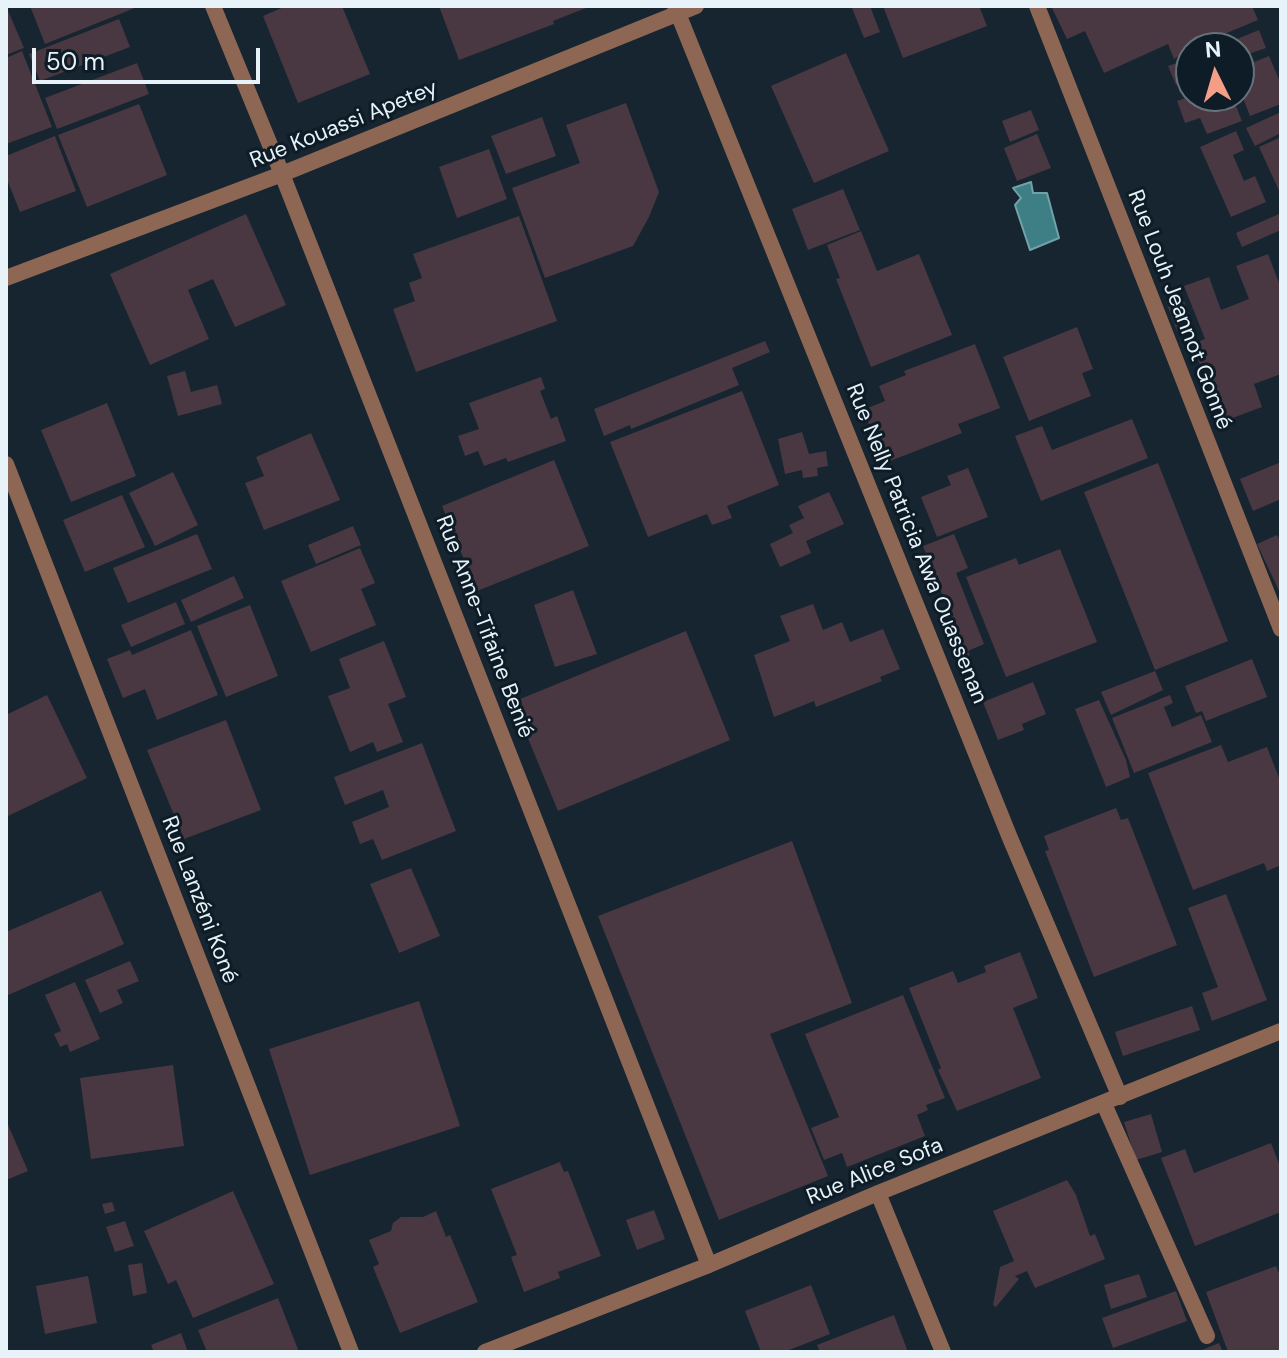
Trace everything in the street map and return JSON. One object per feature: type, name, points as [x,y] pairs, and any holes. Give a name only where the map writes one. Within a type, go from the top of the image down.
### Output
[{"type":"street","name":"Rue Anne-Tifaine Benié","points":[[213,6],[282,174],[709,1265]]},
{"type":"street","name":"Rue Kouassi Apetey","points":[[6,278],[282,174],[677,10],[696,6]]},
{"type":"street","name":"Rue Louh Jeannot Gonné","points":[[1037,6],[1281,629]]},
{"type":"street","name":"Rue Nelly Patricia Awa Ouassenan","points":[[677,10],[1207,1336]]},
{"type":"street","name":"Rue Lanzéni Koné","points":[[6,464],[351,1352]]},
{"type":"street","name":"Rue Alice Sofa","points":[[485,1352],[709,1265],[878,1193],[1281,1031]]},
{"type":"street","points":[[878,1193],[943,1352]]},
{"type":"shaded area","points":[[1031,182],[1033,193],[1047,193],[1059,238],[1030,250],[1015,205],[1021,198],[1013,188]]},
{"type":"building","points":[[6,6],[24,48],[6,55]]},
{"type":"building","points":[[30,6],[140,6],[45,44]]},
{"type":"building","points":[[286,6],[342,6],[370,74],[298,103],[263,16]]},
{"type":"building","points":[[439,6],[591,6],[553,21],[554,24],[459,60]]},
{"type":"building","points":[[870,6],[880,32],[864,38],[852,8]]},
{"type":"building","points":[[883,6],[979,6],[987,26],[903,58]]},
{"type":"building","points":[[1051,6],[1252,6],[1258,20],[1229,32],[1175,32],[1174,59],[1168,44],[1104,73],[1085,31],[1067,39]]},
{"type":"building","points":[[119,19],[130,47],[40,81],[29,54]]},
{"type":"building","points":[[1259,30],[1266,48],[1255,52],[1254,32]]},
{"type":"building","points":[[22,51],[52,127],[6,144],[6,58]]},
{"type":"building","points":[[846,53],[889,151],[814,183],[771,86]]},
{"type":"building","points":[[1269,56],[1281,84],[1281,104],[1250,116],[1248,112],[1255,112],[1255,62]]},
{"type":"building","points":[[137,63],[149,94],[57,129],[45,98]]},
{"type":"building","points":[[1175,64],[1175,83],[1168,66]]},
{"type":"building","points":[[626,103],[659,192],[649,217],[633,246],[545,278],[512,188],[580,163],[566,125]]},
{"type":"building","points":[[139,104],[167,175],[87,207],[58,135]]},
{"type":"building","points":[[1031,110],[1039,130],[1010,142],[1002,121]]},
{"type":"building","points":[[1181,112],[1238,112],[1242,121],[1207,134],[1200,118],[1185,123]]},
{"type":"building","points":[[1281,112],[1281,133],[1255,146],[1246,128]]},
{"type":"building","points":[[542,117],[556,156],[506,174],[491,136]]},
{"type":"building","points":[[1236,131],[1244,150],[1233,155],[1244,181],[1255,176],[1266,202],[1231,217],[1200,147]]},
{"type":"building","points":[[1037,134],[1051,168],[1017,181],[1004,148]]},
{"type":"building","points":[[55,136],[76,191],[20,212],[6,177],[6,156]]},
{"type":"building","points":[[1281,137],[1281,195],[1259,147]]},
{"type":"building","points":[[489,149],[507,199],[457,218],[439,167]]},
{"type":"building","points":[[843,189],[860,230],[808,250],[792,209]]},
{"type":"building","points":[[1281,213],[1281,230],[1242,247],[1236,233]]},
{"type":"building","points":[[246,214],[286,305],[235,327],[213,279],[188,290],[209,339],[150,365],[110,274]]},
{"type":"building","points":[[519,216],[557,321],[416,372],[393,309],[415,301],[409,283],[422,278],[413,254]]},
{"type":"building","points":[[861,231],[877,271],[919,254],[952,335],[871,367],[836,279],[840,278],[827,245]]},
{"type":"building","points":[[1268,254],[1281,288],[1281,374],[1254,384],[1262,407],[1222,422],[1192,344],[1205,339],[1184,286],[1209,277],[1221,310],[1249,299],[1236,266]]},
{"type":"building","points":[[1182,296],[1193,325],[1177,331],[1166,302]]},
{"type":"building","points":[[1077,327],[1093,369],[1082,373],[1091,396],[1029,421],[1003,357]]},
{"type":"building","points":[[765,341],[770,352],[732,368],[739,385],[631,429],[630,425],[604,436],[594,409]]},
{"type":"building","points":[[975,344],[1000,408],[958,424],[962,433],[885,463],[863,410],[885,401],[879,386],[906,375],[904,371]]},
{"type":"building","points":[[185,371],[191,392],[217,385],[222,404],[178,416],[167,376]]},
{"type":"building","points":[[541,377],[545,389],[540,391],[551,419],[557,416],[566,441],[508,462],[506,458],[484,466],[478,451],[465,456],[458,436],[479,429],[469,403]]},
{"type":"building","points":[[742,391],[779,485],[727,506],[732,518],[712,525],[707,514],[648,537],[610,442]]},
{"type":"building","points":[[107,403],[136,476],[71,502],[41,430]]},
{"type":"building","points":[[1132,419],[1148,458],[1041,501],[1015,436],[1042,426],[1052,450]]},
{"type":"building","points":[[802,432],[809,454],[826,451],[828,466],[817,468],[818,476],[803,478],[802,470],[785,474],[778,439]]},
{"type":"building","points":[[311,433],[340,500],[264,530],[245,483],[264,476],[256,457]]},
{"type":"building","points":[[554,460],[589,546],[477,591],[442,506]]},
{"type":"building","points":[[1281,462],[1281,499],[1253,511],[1240,479]]},
{"type":"building","points":[[1158,463],[1228,641],[1155,670],[1084,492]]},
{"type":"building","points":[[968,468],[988,517],[937,537],[921,497],[951,485],[947,476]]},
{"type":"building","points":[[173,472],[198,525],[155,546],[129,493]]},
{"type":"building","points":[[829,492],[844,524],[806,541],[811,553],[780,567],[770,544],[793,533],[789,525],[804,518],[798,506]]},
{"type":"building","points":[[122,495],[145,547],[85,572],[63,520]]},
{"type":"building","points":[[353,526],[361,545],[316,564],[308,545]]},
{"type":"building","points":[[197,534],[212,569],[128,603],[113,568]]},
{"type":"building","points":[[954,534],[968,568],[956,573],[984,644],[968,651],[970,657],[959,661],[952,642],[960,639],[923,546]]},
{"type":"building","points":[[1277,535],[1281,542],[1281,595],[1257,544]]},
{"type":"building","points":[[360,548],[375,583],[361,589],[376,625],[311,652],[281,581]]},
{"type":"building","points":[[1060,549],[1097,642],[1006,677],[966,577],[1016,558],[1019,565]]},
{"type":"building","points":[[234,576],[244,598],[191,622],[181,600]]},
{"type":"building","points":[[573,590],[597,654],[555,667],[534,605]]},
{"type":"building","points":[[176,602],[185,624],[131,647],[121,625]]},
{"type":"building","points":[[813,604],[823,630],[842,622],[850,642],[883,629],[900,669],[880,677],[882,681],[816,707],[814,701],[774,717],[754,655],[790,641],[780,616]]},
{"type":"building","points":[[250,605],[278,676],[226,697],[197,626]]},
{"type":"building","points":[[191,630],[218,695],[157,720],[145,689],[123,698],[107,659],[130,650],[132,655]]},
{"type":"building","points":[[686,631],[730,740],[558,811],[513,702]]},
{"type":"building","points":[[384,641],[406,697],[388,704],[403,742],[377,752],[373,742],[350,752],[328,696],[350,688],[339,659]]},
{"type":"building","points":[[1252,659],[1267,697],[1206,721],[1202,711],[1196,713],[1185,686]]},
{"type":"building","points":[[1155,671],[1163,690],[1111,715],[1101,692]]},
{"type":"building","points":[[1033,682],[1046,714],[1022,724],[1024,730],[998,740],[983,702]]},
{"type":"building","points":[[47,695],[87,778],[6,817],[6,715]]},
{"type":"building","points":[[1170,695],[1173,703],[1164,707],[1172,727],[1201,715],[1212,742],[1134,773],[1112,718]]},
{"type":"building","points":[[1099,700],[1126,760],[1130,777],[1106,787],[1075,709]]},
{"type":"building","points":[[226,720],[261,810],[184,839],[147,750]]},
{"type":"building","points":[[422,743],[456,831],[382,860],[373,839],[360,844],[352,822],[389,807],[383,790],[345,805],[334,777]]},
{"type":"building","points":[[1221,745],[1228,762],[1267,747],[1281,783],[1281,865],[1267,871],[1264,863],[1193,890],[1148,773]]},
{"type":"building","points":[[1116,808],[1121,820],[1128,818],[1177,945],[1094,977],[1045,851],[1049,850],[1044,836]]},
{"type":"building","points":[[792,841],[852,1003],[770,1034],[828,1176],[719,1220],[598,916]]},
{"type":"building","points":[[411,868],[440,936],[399,953],[370,884]]},
{"type":"building","points":[[101,891],[124,944],[6,996],[6,932]]},
{"type":"building","points":[[1226,894],[1267,1000],[1212,1021],[1202,993],[1218,987],[1188,908]]},
{"type":"building","points":[[1020,952],[1038,998],[1013,1008],[1041,1078],[957,1111],[938,1070],[941,1068],[909,988],[953,971],[958,983],[986,972],[984,966]]},
{"type":"building","points":[[130,961],[139,981],[117,990],[123,1003],[100,1013],[85,980]]},
{"type":"building","points":[[75,982],[100,1039],[70,1052],[67,1044],[60,1047],[54,1034],[61,1031],[45,995]]},
{"type":"building","points":[[903,995],[945,1098],[926,1105],[928,1110],[917,1115],[925,1136],[847,1167],[842,1153],[824,1160],[811,1128],[839,1117],[805,1034]]},
{"type":"building","points":[[419,1001],[460,1126],[310,1175],[269,1049]]},
{"type":"building","points":[[1192,1006],[1200,1030],[1123,1056],[1115,1032]]},
{"type":"building","points":[[173,1065],[184,1146],[91,1159],[80,1078]]},
{"type":"building","points":[[1151,1114],[1162,1152],[1136,1160],[1124,1122]]},
{"type":"building","points":[[6,1120],[28,1171],[6,1180]]},
{"type":"building","points":[[1271,1143],[1281,1169],[1281,1212],[1195,1246],[1161,1158],[1185,1149],[1194,1173]]},
{"type":"building","points":[[560,1162],[564,1172],[568,1171],[601,1256],[558,1272],[560,1278],[524,1292],[511,1257],[517,1255],[491,1189]]},
{"type":"building","points":[[1067,1180],[1076,1195],[1090,1236],[1095,1234],[1105,1259],[1035,1288],[1027,1271],[1015,1276],[1019,1279],[996,1307],[993,1305],[1000,1267],[1014,1261],[993,1211]]},
{"type":"building","points":[[233,1191],[274,1284],[193,1318],[176,1280],[168,1284],[144,1231]]},
{"type":"building","points":[[112,1202],[115,1211],[105,1214],[102,1204]]},
{"type":"building","points":[[654,1210],[665,1239],[637,1250],[626,1220]]},
{"type":"building","points":[[436,1211],[446,1237],[450,1235],[478,1302],[400,1333],[373,1267],[379,1264],[369,1240],[391,1231],[393,1223],[401,1217],[423,1217]]},
{"type":"building","points":[[125,1221],[134,1246],[115,1252],[106,1227]]},
{"type":"building","points":[[142,1263],[147,1293],[133,1296],[128,1265]]},
{"type":"building","points":[[1276,1266],[1281,1278],[1281,1352],[1228,1352],[1206,1292]]},
{"type":"building","points":[[1139,1274],[1147,1297],[1111,1309],[1104,1285]]},
{"type":"building","points":[[88,1276],[97,1323],[45,1334],[36,1286]]},
{"type":"building","points":[[811,1285],[830,1334],[784,1352],[761,1352],[745,1311]]},
{"type":"building","points":[[1176,1291],[1187,1321],[1113,1348],[1102,1318]]},
{"type":"building","points":[[278,1298],[299,1352],[207,1352],[198,1330]]},
{"type":"building","points":[[894,1315],[908,1352],[820,1352],[817,1345]]},
{"type":"building","points":[[181,1333],[188,1352],[154,1352],[151,1345]]},
{"type":"building","points":[[1219,1343],[1223,1352],[1197,1352]]}]
